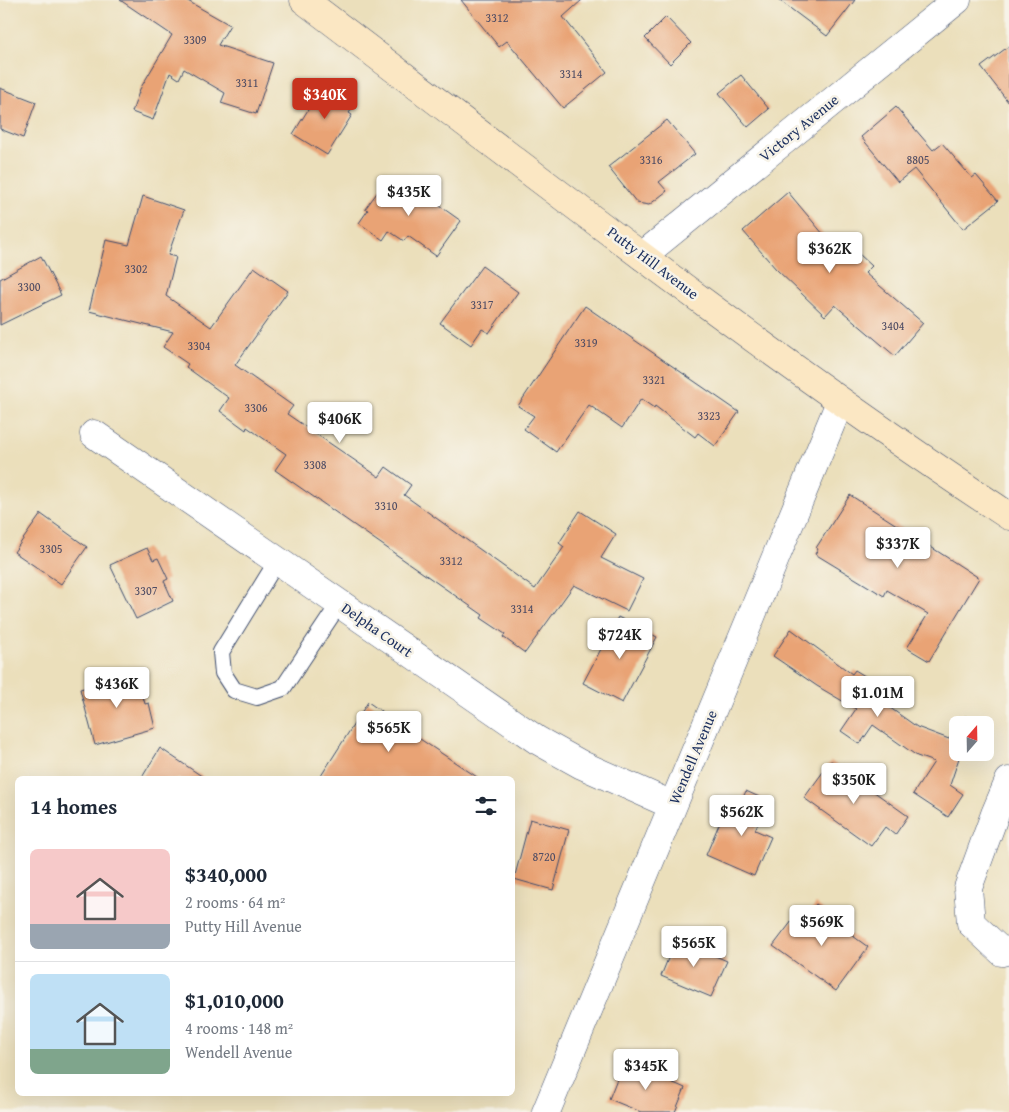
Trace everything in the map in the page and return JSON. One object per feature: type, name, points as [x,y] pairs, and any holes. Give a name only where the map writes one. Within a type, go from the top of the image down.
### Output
[{"type":"main road","name":"Putty Hill Avenue","points":[[304,0],[642,256],[840,402],[1009,516]]},
{"type":"street","name":"Victory Avenue","points":[[642,256],[956,0]]},
{"type":"street","name":"Wendell Avenue","points":[[546,1112],[840,402]]},
{"type":"street","name":"Delpha Court","points":[[94,434],[537,740],[582,765],[672,805]]},
{"type":"street","points":[[1008,790],[968,888],[971,923],[1002,952],[1009,950]]},
{"type":"lane","points":[[277,561],[221,652],[222,673],[234,690],[257,697],[283,688],[339,604]]},
{"type":"building","points":[[120,0],[186,0],[230,25],[218,45],[273,63],[256,114],[221,103],[225,93],[184,69],[179,79],[170,73],[153,120],[132,112],[140,89],[172,35]]},
{"type":"building","points":[[461,0],[582,0],[563,17],[607,72],[563,108],[507,41],[499,47]]},
{"type":"building","points":[[779,0],[855,0],[827,36]]},
{"type":"building","points":[[666,17],[691,43],[670,64],[645,38]]},
{"type":"building","points":[[1009,46],[1009,103],[981,67]]},
{"type":"building","points":[[741,75],[769,109],[748,127],[719,93]]},
{"type":"building","points":[[324,84],[355,104],[349,113],[352,115],[327,155],[293,134]]},
{"type":"building","points":[[0,88],[36,102],[23,138],[0,129]]},
{"type":"building","points":[[896,107],[933,150],[942,143],[972,178],[976,175],[998,201],[963,229],[914,169],[898,182],[861,137]]},
{"type":"building","points":[[667,120],[695,154],[659,182],[667,191],[649,205],[637,203],[608,167]]},
{"type":"building","points":[[388,178],[401,188],[406,182],[461,221],[436,256],[408,236],[404,241],[389,231],[383,240],[359,223],[368,210],[365,209]]},
{"type":"building","points":[[788,192],[834,247],[836,245],[840,249],[846,242],[872,266],[865,273],[923,323],[895,356],[835,305],[825,316],[776,269],[743,231]]},
{"type":"building","points":[[143,196],[184,210],[168,255],[176,257],[166,296],[211,327],[254,267],[288,291],[235,365],[293,406],[287,414],[379,477],[386,467],[411,485],[404,495],[535,589],[564,547],[559,543],[580,511],[616,534],[601,558],[643,579],[627,611],[574,585],[525,653],[503,637],[505,634],[481,618],[483,615],[275,470],[286,454],[247,427],[246,430],[220,411],[229,398],[186,367],[188,364],[163,347],[173,332],[89,311],[106,240],[129,245]]},
{"type":"building","points":[[41,256],[61,295],[0,325],[0,279]]},
{"type":"building","points":[[482,266],[518,292],[489,333],[482,329],[471,345],[440,323]]},
{"type":"building","points":[[585,306],[739,412],[715,446],[698,433],[695,437],[655,406],[654,408],[641,399],[622,428],[589,405],[556,452],[524,429],[534,416],[518,406]]},
{"type":"building","points":[[850,495],[979,578],[929,661],[907,648],[928,614],[887,590],[884,596],[815,554],[818,549],[816,548]]},
{"type":"building","points":[[41,514],[87,547],[61,584],[14,552]]},
{"type":"building","points":[[147,548],[153,560],[158,558],[168,579],[164,581],[173,601],[136,619],[110,565]]},
{"type":"building","points":[[618,617],[657,637],[622,703],[583,683]]},
{"type":"building","points":[[791,629],[852,674],[855,670],[886,689],[879,700],[917,727],[949,739],[949,761],[958,761],[950,785],[963,794],[948,817],[913,794],[934,762],[917,756],[873,725],[860,744],[841,731],[856,709],[817,686],[773,656]]},
{"type":"building","points":[[137,674],[145,704],[149,703],[155,728],[95,745],[80,689]]},
{"type":"building","points":[[368,702],[476,776],[321,776]]},
{"type":"building","points":[[160,748],[202,776],[143,776]]},
{"type":"building","points":[[831,761],[908,816],[895,835],[885,827],[871,846],[804,798]]},
{"type":"building","points":[[746,791],[768,801],[755,830],[771,837],[754,876],[706,855],[722,817],[732,821]]},
{"type":"building","points":[[530,819],[569,830],[553,890],[515,879]]},
{"type":"building","points":[[816,904],[837,920],[835,923],[868,947],[836,991],[773,946],[792,921],[799,927]]},
{"type":"building","points":[[676,939],[727,961],[711,997],[661,976]]},
{"type":"building","points":[[624,1061],[685,1088],[675,1112],[641,1112],[609,1099]]}]
